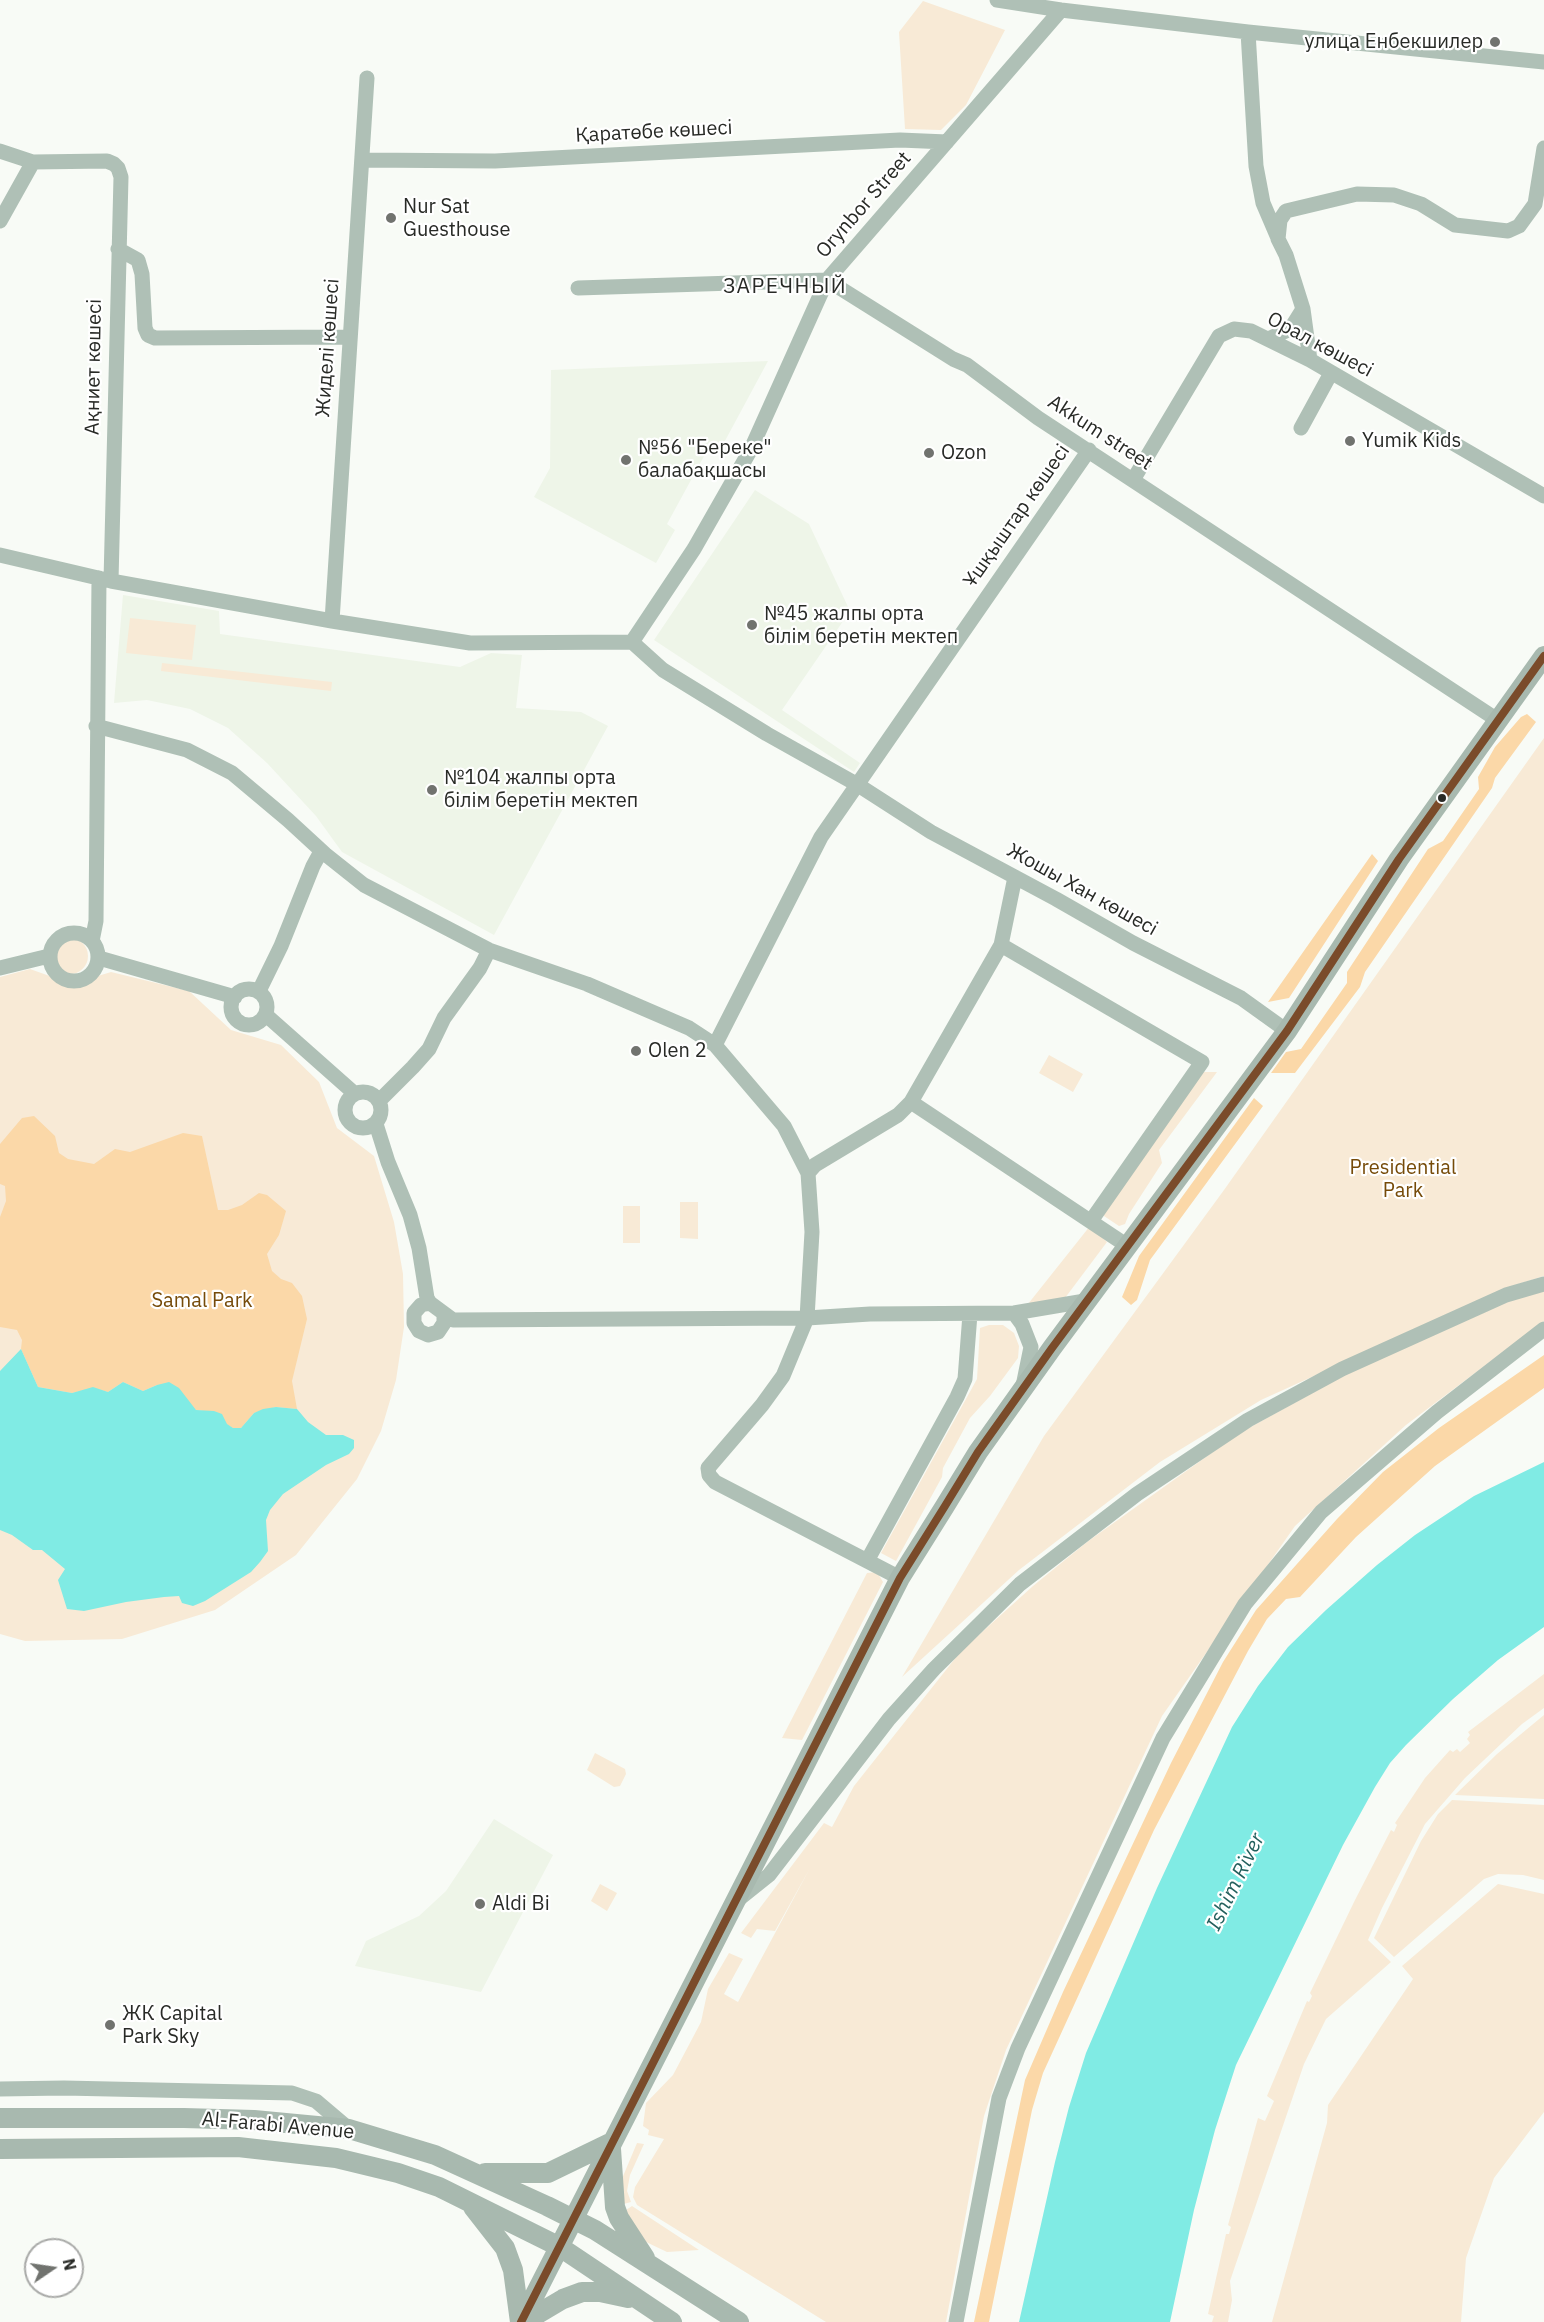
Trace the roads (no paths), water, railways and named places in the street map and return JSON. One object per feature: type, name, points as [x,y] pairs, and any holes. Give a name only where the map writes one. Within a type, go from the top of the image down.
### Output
[{"type":"main road","points":[[522,2322],[575,2219],[610,2143],[900,1578],[978,1452],[1126,1245],[1138,1220],[1234,1102],[1287,1031],[1399,859],[1544,656]]},
{"type":"main road","name":"Al-Farabi Avenue","points":[[0,2118],[231,2119],[350,2129],[435,2155],[478,2172],[575,2219],[739,2322]]},
{"type":"main road","points":[[31,2118],[31,2149]]},
{"type":"main road","points":[[478,2172],[534,2175],[548,2173],[610,2143]]},
{"type":"main road","points":[[610,2143],[615,2207],[650,2266]]},
{"type":"main road","name":"Al-Farabi Avenue","points":[[0,2149],[238,2147],[336,2158],[398,2172],[439,2187],[560,2247],[672,2322]]},
{"type":"main road","points":[[470,2202],[505,2248],[513,2270],[522,2322]]},
{"type":"main road","points":[[522,2322],[563,2299],[582,2292],[600,2292],[639,2301]]},
{"type":"street","points":[[997,0],[1061,10],[1248,32],[1544,62]]},
{"type":"street","name":"Orynbor Street","points":[[632,642],[694,549],[751,448],[827,280],[1061,10]]},
{"type":"street","points":[[1248,32],[1256,166],[1263,204],[1286,255],[1303,309],[1310,360]]},
{"type":"street","name":"Жиделі көшесі","points":[[332,621],[367,78]]},
{"type":"street","name":"Қаратөбе көшесі","points":[[363,160],[495,161],[900,140],[946,142]]},
{"type":"street","points":[[1278,239],[1280,220],[1286,211],[1357,194],[1394,195],[1421,204],[1455,225],[1508,231],[1519,226],[1535,204],[1544,148]]},
{"type":"street","points":[[0,151],[33,162],[0,221]]},
{"type":"street","name":"Ақниет көшесі","points":[[33,162],[107,161],[118,168],[121,177],[105,580],[96,726],[96,921],[92,941]]},
{"type":"street","points":[[117,249],[138,260],[142,274],[145,328],[148,335],[155,338],[350,338]]},
{"type":"street","points":[[578,288],[827,280]]},
{"type":"street","name":"Akkum street","points":[[827,280],[952,359],[967,365],[1038,418],[1498,721]]},
{"type":"street","points":[[1268,339],[1286,331],[1293,325],[1303,309]]},
{"type":"street","name":"Орал көшесі","points":[[1134,480],[1219,336],[1234,328],[1251,331],[1310,360],[1544,496]]},
{"type":"street","points":[[1301,428],[1331,373]]},
{"type":"street","name":"Ұшқыштар көшесі","points":[[715,1045],[821,837],[1089,450]]},
{"type":"street","points":[[0,555],[105,580],[470,643],[632,642]]},
{"type":"street","name":"Жошы Хан көшесі","points":[[632,642],[663,670],[694,690],[858,785],[931,831],[1133,943],[1241,998],[1287,1031]]},
{"type":"street","points":[[96,726],[188,750],[232,773],[364,885],[489,950],[587,984],[689,1028],[715,1045],[784,1126],[808,1173],[812,1232],[807,1318],[783,1376],[762,1405],[708,1468],[709,1475],[716,1482],[900,1578]]},
{"type":"street","points":[[259,992],[281,946],[313,866],[319,855],[325,854]]},
{"type":"street","points":[[808,1173],[814,1165],[898,1115],[911,1101],[1000,945],[1015,877]]},
{"type":"street","points":[[75,932],[87,936],[92,941],[96,945],[99,958],[95,970],[86,979],[73,982],[61,978],[52,969],[49,956],[53,944],[63,935],[75,932]]},
{"type":"street","points":[[1000,945],[1202,1062],[1091,1221]]},
{"type":"street","points":[[379,1101],[429,1049],[444,1018],[480,968],[489,950]]},
{"type":"street","points":[[0,968],[49,956]]},
{"type":"street","points":[[99,958],[234,997]]},
{"type":"street","points":[[254,989],[259,992],[267,1005],[266,1015],[260,1022],[252,1025],[237,1020],[232,1013],[231,1005],[234,997],[243,990],[254,989]]},
{"type":"street","points":[[266,1015],[354,1093]]},
{"type":"street","points":[[376,1124],[360,1129],[347,1121],[344,1105],[354,1093],[364,1091],[373,1094],[379,1101],[381,1113],[376,1124],[388,1162],[410,1215],[419,1248],[424,1286],[430,1303],[444,1315],[458,1322],[1014,1313],[1085,1301]]},
{"type":"street","points":[[911,1101],[1126,1245]]},
{"type":"street","points":[[734,1903],[769,1875],[889,1719],[934,1669],[1020,1584],[1137,1494],[1248,1420],[1342,1369],[1506,1295],[1544,1284]]},
{"type":"street","points":[[430,1303],[421,1305],[414,1313],[414,1323],[419,1331],[428,1335],[438,1332],[444,1324],[444,1315]]},
{"type":"street","points":[[1014,1313],[1022,1324],[1030,1347],[1023,1389]]},
{"type":"street","points":[[867,1561],[965,1379],[970,1314]]},
{"type":"street","points":[[956,2322],[999,2098],[1017,2048],[1163,1738],[1245,1604],[1322,1512],[1437,1412],[1544,1329]]},
{"type":"street","points":[[0,2089],[64,2083],[292,2093],[316,2101],[350,2129]]},
{"type":"water","points":[[21,1349],[38,1387],[72,1393],[93,1387],[108,1392],[123,1382],[143,1391],[169,1382],[179,1388],[196,1410],[222,1414],[227,1424],[233,1428],[241,1428],[254,1413],[263,1409],[276,1407],[297,1409],[308,1422],[326,1435],[343,1435],[354,1440],[354,1448],[349,1454],[326,1465],[283,1494],[270,1510],[266,1520],[268,1551],[260,1562],[251,1572],[205,1601],[193,1606],[182,1603],[179,1596],[126,1602],[84,1611],[67,1609],[58,1580],[65,1569],[42,1550],[33,1550],[12,1535],[0,1530],[0,1371]]},
{"type":"water","name":"Ishim River","points":[[1544,1462],[1544,1627],[1498,1660],[1453,1699],[1406,1745],[1390,1763],[1343,1845],[1236,2065],[1215,2130],[1194,2210],[1170,2322],[1019,2322],[1055,2162],[1086,2053],[1157,1888],[1232,1727],[1258,1686],[1288,1647],[1377,1565],[1415,1535],[1474,1496]]},
{"type":"place","name":"улица Енбекшилер","points":[[1495,42]]},
{"type":"place","name":"Nur Sat Guesthouse","points":[[391,218]]},
{"type":"place","name":"Yumik Kids","points":[[1350,441]]},
{"type":"place","name":"Ozon","points":[[929,453]]},
{"type":"place","name":"№56 \"Береке\" балабақшасы","points":[[626,460]]},
{"type":"place","name":"№45 жалпы орта білім беретін мектеп","points":[[752,625]]},
{"type":"place","name":"№104 жалпы орта білім беретін мектеп","points":[[432,790]]},
{"type":"place","name":"Olen 2","points":[[636,1051]]},
{"type":"place","name":"Aldi Bi","points":[[480,1904]]},
{"type":"place","name":"ЖК Capital Park Sky","points":[[110,2025]]},
{"type":"district","name":"ЗАРЕЧНЫЙ","points":[[785,287]]},
{"type":"park label","name":"Presidential Park","points":[[1403,1180]]},
{"type":"park label","name":"Samal Park","points":[[202,1301]]}]
